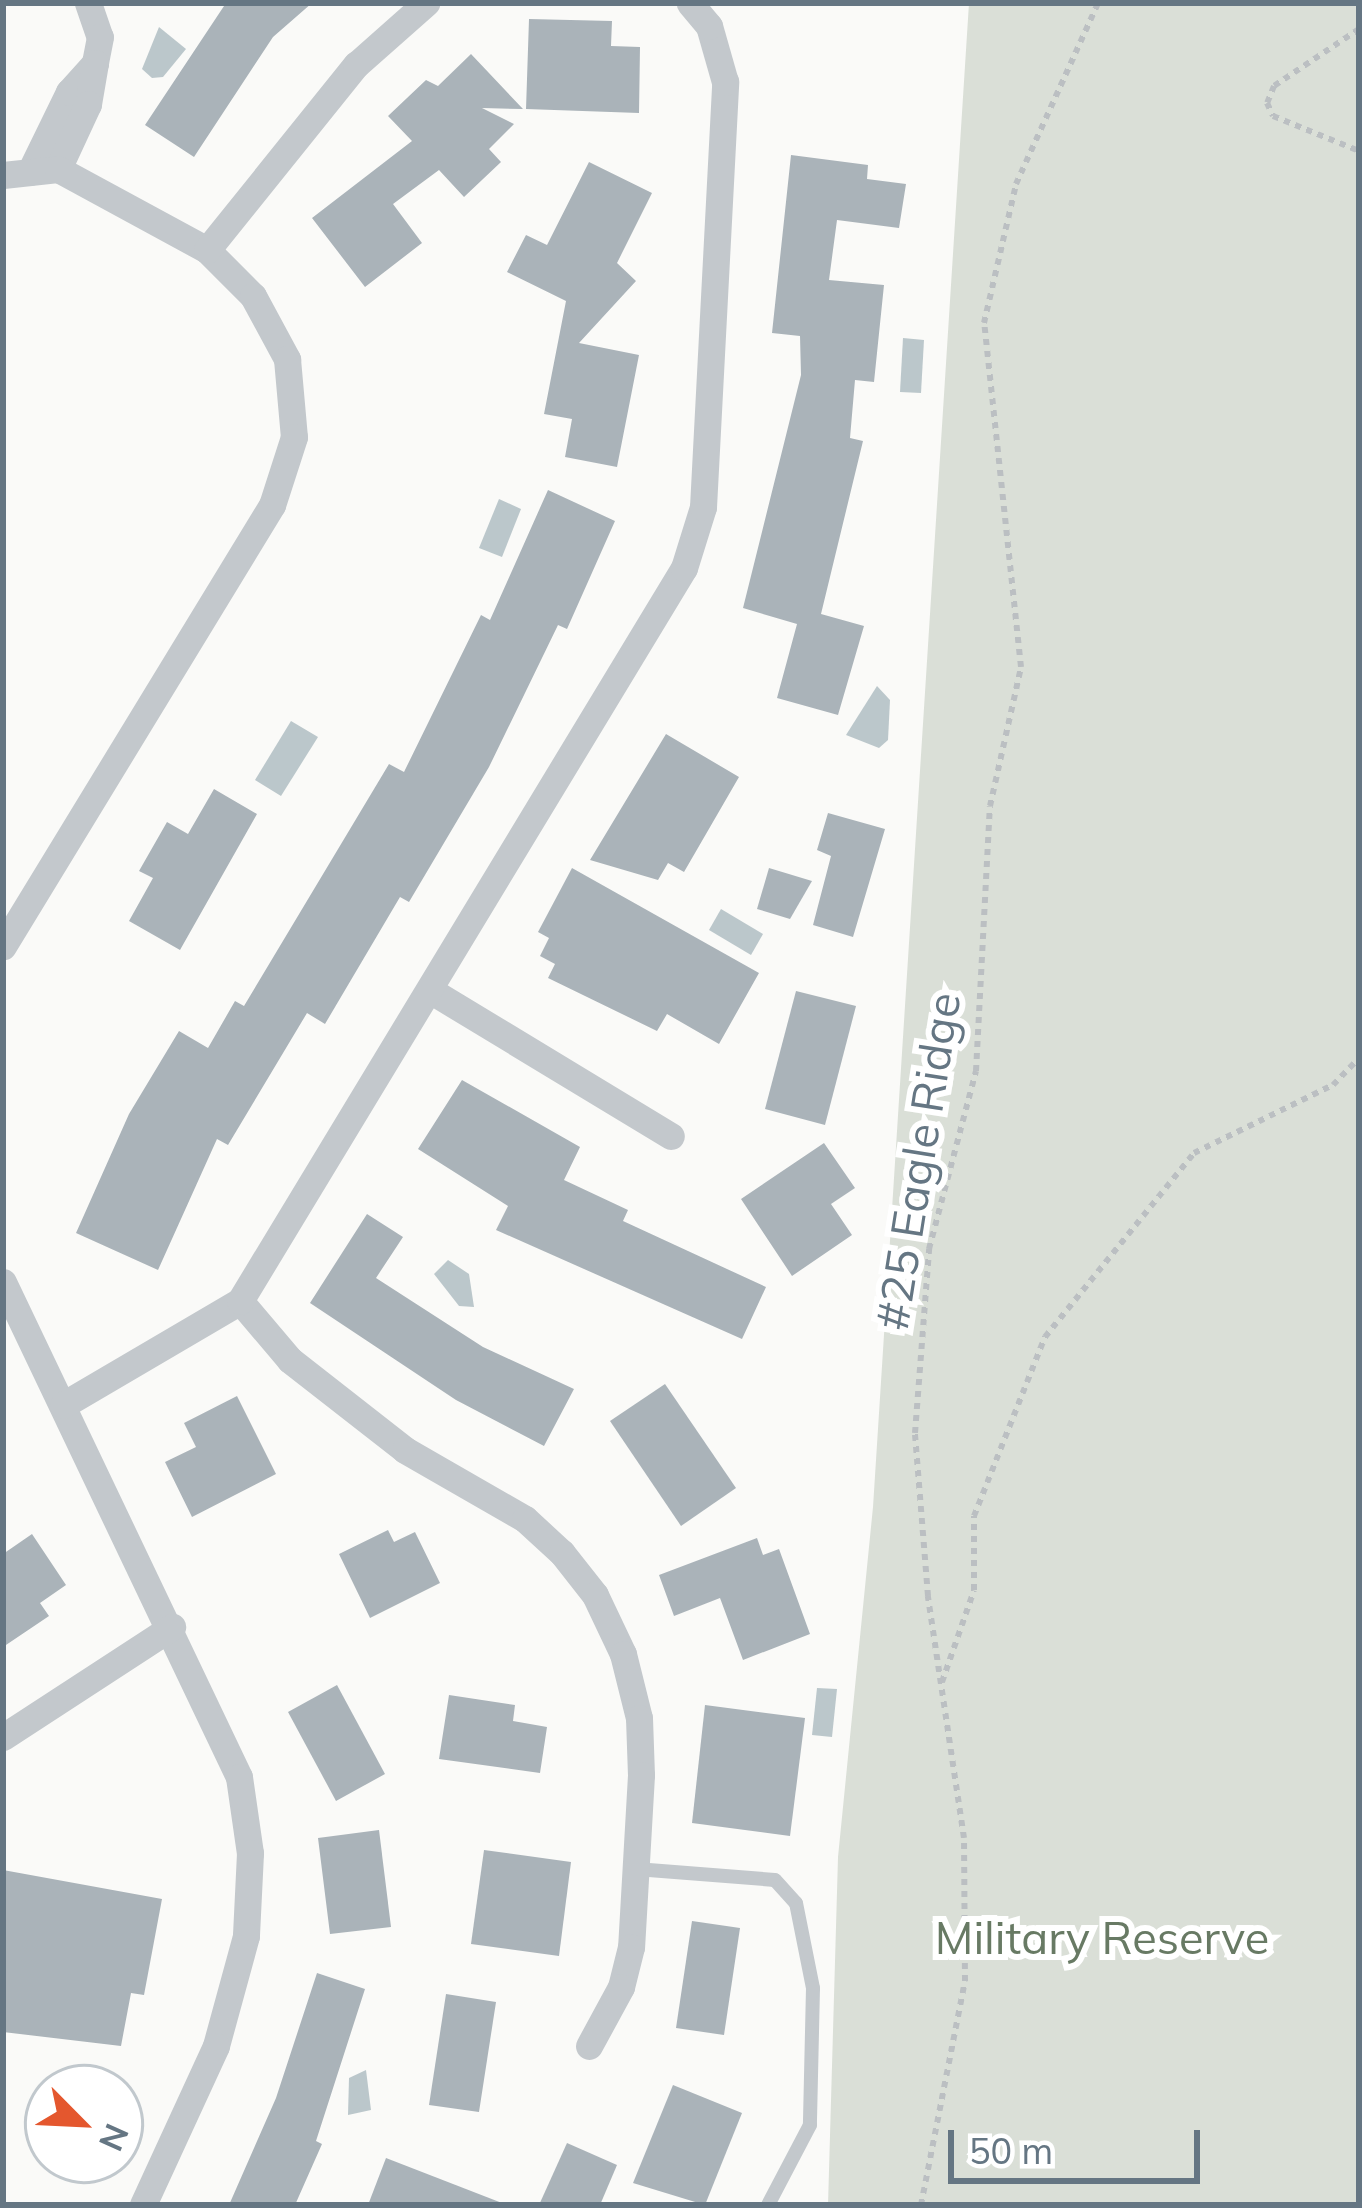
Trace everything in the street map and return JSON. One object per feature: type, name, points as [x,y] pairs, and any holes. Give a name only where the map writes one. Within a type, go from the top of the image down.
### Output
[{"type":"street","points":[[3,946],[272,505],[294,437],[287,359],[253,296],[207,250],[30,172],[88,104],[100,37],[88,3]]},
{"type":"street","points":[[207,250],[356,65],[426,3]]},
{"type":"street","points":[[63,1405],[240,1301],[644,644],[683,568],[704,507],[725,82],[709,26],[690,3]]},
{"type":"street","points":[[433,992],[671,1136]]},
{"type":"street","points":[[3,1282],[172,1627],[239,1777],[250,1853],[246,1936],[216,2045],[143,2205]]},
{"type":"street","points":[[240,1301],[290,1360],[405,1450],[525,1519],[595,1595],[623,1654],[639,1718],[636,1868],[621,1988],[589,2046]]},
{"type":"street","points":[[3,1736],[172,1627]]},
{"type":"lane","points":[[636,1868],[775,1880],[806,1928],[810,2125],[768,2205]]},
{"type":"path","name":"#25 Eagle Ridge","points":[[922,2205],[965,1981],[964,1838],[941,1685],[916,1410],[929,1249],[976,1071],[990,806],[1021,667],[984,322],[1016,184],[1098,3]]},
{"type":"path","points":[[1359,29],[1274,86],[1267,103],[1273,116],[1359,151]]},
{"type":"path","points":[[941,1685],[974,1590],[974,1516],[1045,1336],[1195,1153],[1333,1085],[1359,1058]]},
{"type":"green space","name":"Military Reserve","points":[[969,3],[1359,3],[1359,2205],[828,2205],[838,1857],[873,1507]]},
{"type":"shaded area","points":[[159,27],[186,49],[163,77],[152,78],[142,69]]},
{"type":"shaded area","points":[[903,338],[924,340],[921,393],[900,392]]},
{"type":"shaded area","points":[[499,499],[521,509],[502,557],[479,548]]},
{"type":"shaded area","points":[[877,686],[890,700],[888,740],[879,748],[846,735]]},
{"type":"shaded area","points":[[291,721],[318,737],[281,796],[255,780]]},
{"type":"shaded area","points":[[721,909],[763,934],[751,955],[709,930]]},
{"type":"shaded area","points":[[448,1260],[469,1274],[474,1307],[459,1306],[434,1274]]},
{"type":"shaded area","points":[[817,1688],[837,1689],[832,1737],[812,1735]]},
{"type":"shaded area","points":[[366,2070],[371,2110],[348,2115],[349,2078]]},
{"type":"building","points":[[226,3],[312,3],[273,37],[194,157],[145,125]]},
{"type":"building","points":[[529,19],[612,21],[611,46],[640,47],[639,113],[526,109]]},
{"type":"building","points":[[471,54],[523,109],[482,108],[514,124],[489,149],[501,162],[464,197],[439,170],[393,204],[422,243],[365,287],[312,218],[412,141],[388,116],[426,80],[438,86]]},
{"type":"building","points":[[791,155],[868,165],[867,179],[906,184],[899,228],[837,220],[829,280],[884,285],[874,382],[855,380],[850,438],[863,441],[821,614],[864,626],[838,715],[777,698],[797,624],[743,608],[801,375],[800,336],[772,333]]},
{"type":"building","points":[[589,162],[652,193],[617,263],[636,281],[579,343],[639,355],[617,467],[565,457],[572,419],[544,414],[566,301],[507,272],[526,235],[547,245]]},
{"type":"building","points":[[548,490],[615,521],[567,629],[558,625],[489,767],[409,902],[400,897],[325,1024],[307,1013],[228,1145],[217,1139],[158,1270],[76,1233],[129,1114],[179,1031],[208,1048],[235,1001],[244,1006],[389,764],[404,772],[481,615],[490,620]]},
{"type":"building","points":[[666,734],[739,777],[684,872],[668,863],[658,880],[590,860]]},
{"type":"building","points":[[214,789],[257,814],[180,950],[129,921],[153,878],[139,871],[167,822],[188,834]]},
{"type":"building","points":[[828,813],[885,829],[853,937],[813,925],[831,856],[817,850]]},
{"type":"building","points":[[572,868],[759,973],[719,1044],[667,1014],[657,1031],[548,978],[555,964],[540,956],[549,938],[538,932]]},
{"type":"building","points":[[769,868],[812,881],[790,919],[757,909]]},
{"type":"building","points":[[796,991],[856,1006],[825,1125],[765,1109]]},
{"type":"building","points":[[462,1080],[580,1147],[564,1180],[628,1210],[623,1221],[766,1287],[742,1339],[496,1230],[508,1206],[418,1149]]},
{"type":"building","points":[[824,1143],[855,1188],[831,1204],[852,1235],[792,1276],[741,1199]]},
{"type":"building","points":[[367,1214],[403,1237],[376,1278],[483,1347],[574,1389],[544,1446],[456,1400],[310,1303]]},
{"type":"building","points":[[665,1384],[736,1488],[681,1526],[610,1421]]},
{"type":"building","points":[[237,1396],[276,1474],[192,1517],[165,1462],[196,1447],[184,1423]]},
{"type":"building","points":[[388,1530],[394,1542],[415,1532],[440,1583],[370,1618],[339,1554]]},
{"type":"building","points":[[32,1534],[66,1585],[40,1603],[49,1616],[3,1647],[3,1554]]},
{"type":"building","points":[[757,1538],[763,1555],[779,1549],[810,1634],[743,1660],[720,1598],[674,1616],[659,1575]]},
{"type":"building","points":[[337,1685],[385,1774],[336,1801],[288,1712]]},
{"type":"building","points":[[449,1695],[515,1705],[513,1721],[547,1727],[540,1773],[439,1759]]},
{"type":"building","points":[[705,1705],[805,1718],[790,1836],[692,1823]]},
{"type":"building","points":[[379,1830],[391,1927],[330,1934],[318,1838]]},
{"type":"building","points":[[484,1850],[571,1862],[559,1956],[471,1944]]},
{"type":"building","points":[[3,1870],[162,1899],[144,1995],[131,1993],[121,2046],[3,2032]]},
{"type":"building","points":[[692,1921],[740,1928],[724,2035],[676,2028]]},
{"type":"building","points":[[317,1973],[365,1989],[316,2141],[322,2144],[295,2205],[229,2205],[276,2098]]},
{"type":"building","points":[[446,1994],[496,2002],[479,2112],[429,2105]]},
{"type":"building","points":[[673,2085],[742,2113],[705,2205],[633,2183]]},
{"type":"building","points":[[567,2143],[617,2165],[600,2205],[539,2205]]},
{"type":"building","points":[[386,2158],[502,2203],[502,2205],[368,2205]]}]
